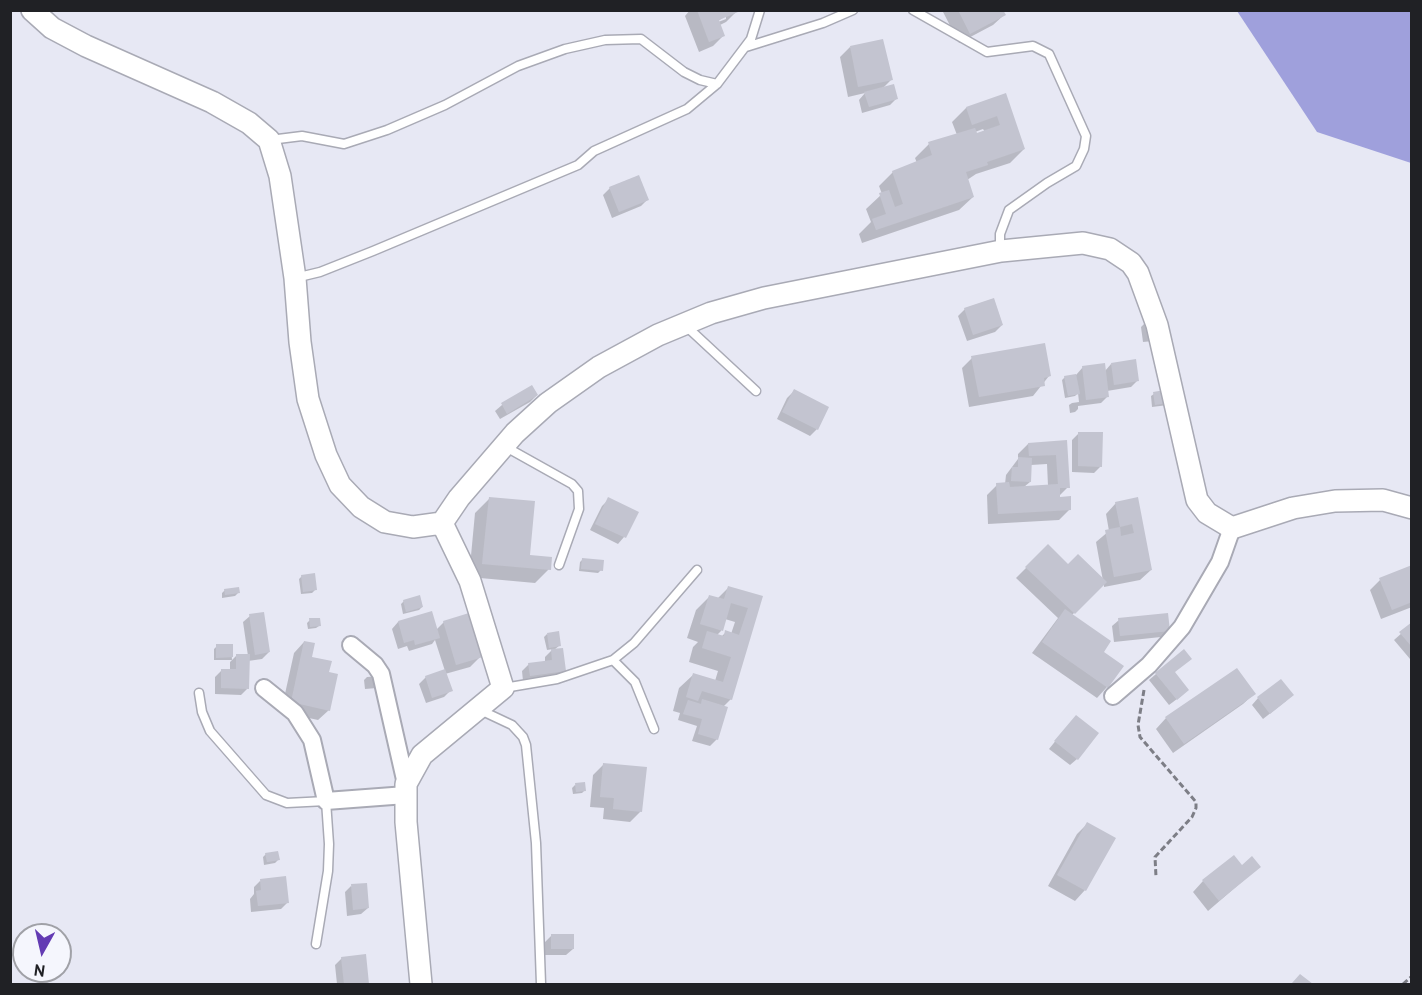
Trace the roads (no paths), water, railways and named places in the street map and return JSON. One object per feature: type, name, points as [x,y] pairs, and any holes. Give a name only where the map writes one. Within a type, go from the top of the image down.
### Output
[{"type":"street","points":[[32,10],[52,28],[86,46],[212,102],[249,123],[269,140],[280,176],[295,278],[300,342],[308,399],[326,455],[340,485],[361,507],[385,522],[413,527],[442,522],[459,498],[515,433],[548,403],[599,367],[658,335],[711,313],[764,298],[1000,251],[1083,243],[1110,249],[1131,263],[1138,273],[1157,324],[1197,500],[1207,513],[1232,528],[1293,507],[1335,501],[1383,500],[1412,507]]},
{"type":"street","points":[[406,790],[422,755],[503,688],[470,581],[442,522]]},
{"type":"street","points":[[1113,696],[1149,665],[1182,627],[1220,562],[1232,528]]},
{"type":"street","points":[[351,645],[375,665],[381,674],[406,790],[406,822],[421,984]]},
{"type":"street","points":[[264,688],[295,713],[312,740],[326,801],[406,790]]},
{"type":"lane","points":[[295,278],[320,272],[373,251],[504,194],[578,165],[594,151],[687,109],[717,84],[746,47],[755,30],[760,10]]},
{"type":"lane","points":[[746,47],[823,23],[853,10]]},
{"type":"lane","points":[[913,10],[987,52],[1033,46],[1048,54],[1086,136],[1084,149],[1076,166],[1009,210],[1000,234],[1000,251]]},
{"type":"lane","points":[[269,140],[302,136],[344,144],[387,130],[445,105],[518,66],[565,49],[605,40],[641,39],[684,72],[700,80],[717,84]]},
{"type":"lane","points":[[684,324],[756,391]]},
{"type":"lane","points":[[504,446],[572,484],[578,491],[579,509],[559,565]]},
{"type":"lane","points":[[503,688],[557,680],[613,660],[634,643],[697,570]]},
{"type":"lane","points":[[613,660],[635,682],[654,729]]},
{"type":"lane","points":[[199,693],[202,712],[210,731],[267,795],[287,803],[326,801],[328,871],[316,944]]},
{"type":"lane","points":[[477,709],[512,725],[523,737],[525,745],[536,843],[541,984]]}]
